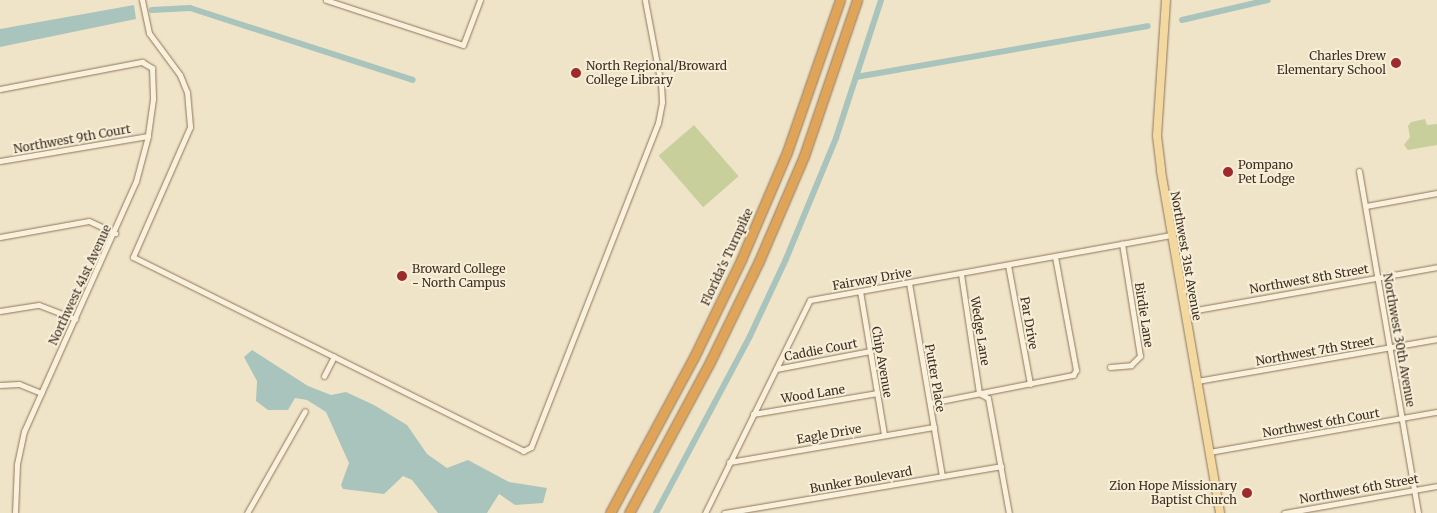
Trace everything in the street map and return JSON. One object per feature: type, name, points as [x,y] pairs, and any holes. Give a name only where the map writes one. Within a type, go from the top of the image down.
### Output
[{"type":"highway","name":"Florida's Turnpike","points":[[610,513],[694,357],[741,260],[787,152],[840,0]]},
{"type":"highway","points":[[629,513],[710,362],[759,262],[804,156],[857,0]]},
{"type":"main road","name":"Northwest 31st Avenue","points":[[1166,0],[1157,136],[1171,235],[1220,513]]},
{"type":"street","points":[[142,0],[145,21],[154,42],[180,75],[190,109],[190,127],[133,258],[523,450],[531,447],[658,123],[662,102],[661,85],[645,0]]},
{"type":"street","points":[[326,0],[463,45],[480,0]]},
{"type":"street","name":"Northwest 41st Avenue","points":[[0,89],[148,63],[152,68],[153,99],[148,136],[136,180],[115,232],[24,431],[17,464],[15,513]]},
{"type":"street","name":"Northwest 9th Court","points":[[0,161],[148,136]]},
{"type":"street","name":"Northwest 30th Avenue","points":[[1359,171],[1418,513]]},
{"type":"street","points":[[1366,206],[1437,193]]},
{"type":"street","points":[[0,237],[88,222],[115,232]]},
{"type":"street","name":"Fairway Drive","points":[[705,513],[810,300],[1171,235]]},
{"type":"street","name":"Birdie Lane","points":[[1110,366],[1131,365],[1140,356],[1122,243]]},
{"type":"street","points":[[930,403],[1073,375],[1076,370],[1055,257]]},
{"type":"street","name":"Par Drive","points":[[1008,265],[1030,384]]},
{"type":"street","name":"Northwest 8th Street","points":[[1185,312],[1437,267]]},
{"type":"street","name":"Wedge Lane","points":[[961,274],[980,392],[988,398],[1009,513]]},
{"type":"street","name":"Putter Place","points":[[909,283],[942,476]]},
{"type":"street","name":"Chip Avenue","points":[[860,291],[884,435]]},
{"type":"street","points":[[0,311],[39,305],[75,320]]},
{"type":"street","name":"Northwest 7th Street","points":[[1197,381],[1437,340]]},
{"type":"street","name":"Caddie Court","points":[[776,369],[870,351]]},
{"type":"street","points":[[324,376],[334,356]]},
{"type":"street","points":[[0,385],[19,384],[41,393]]},
{"type":"street","name":"Wood Lane","points":[[753,414],[877,393]]},
{"type":"street","points":[[247,513],[305,411]]},
{"type":"street","name":"Northwest 6th Court","points":[[1209,452],[1437,412]]},
{"type":"street","name":"Eagle Drive","points":[[729,462],[934,427]]},
{"type":"street","name":"Bunker Boulevard","points":[[724,513],[1001,466]]},
{"type":"street","name":"Northwest 6th Street","points":[[1284,513],[1437,486]]},
{"type":"green space","points":[[1425,119],[1427,125],[1437,124],[1437,145],[1408,150],[1404,145],[1410,137],[1408,126],[1411,122]]},
{"type":"green space","points":[[694,125],[739,176],[703,207],[659,156]]},
{"type":"water","points":[[134,5],[136,19],[0,47],[0,29]]},
{"type":"water","points":[[252,350],[308,386],[331,395],[346,392],[374,405],[407,425],[427,454],[447,468],[468,460],[509,482],[547,488],[543,503],[515,505],[499,494],[487,513],[438,513],[412,480],[403,476],[384,494],[343,489],[341,485],[349,463],[326,412],[307,400],[295,398],[288,410],[268,410],[256,401],[257,381],[244,357]]},
{"type":"waterway","points":[[656,513],[750,336],[786,259],[836,138],[881,0]]},
{"type":"waterway","points":[[1182,20],[1268,0]]},
{"type":"waterway","points":[[152,10],[190,8],[413,80]]},
{"type":"waterway","points":[[856,77],[1148,26]]},
{"type":"place","name":"Charles Drew Elementary School","points":[[1396,63]]},
{"type":"place","name":"North Regional/Broward College Library","points":[[576,73]]},
{"type":"place","name":"Pompano Pet Lodge","points":[[1228,172]]},
{"type":"place","name":"Broward College - North Campus","points":[[402,276]]},
{"type":"place","name":"Zion Hope Missionary Baptist Church","points":[[1247,493]]}]
